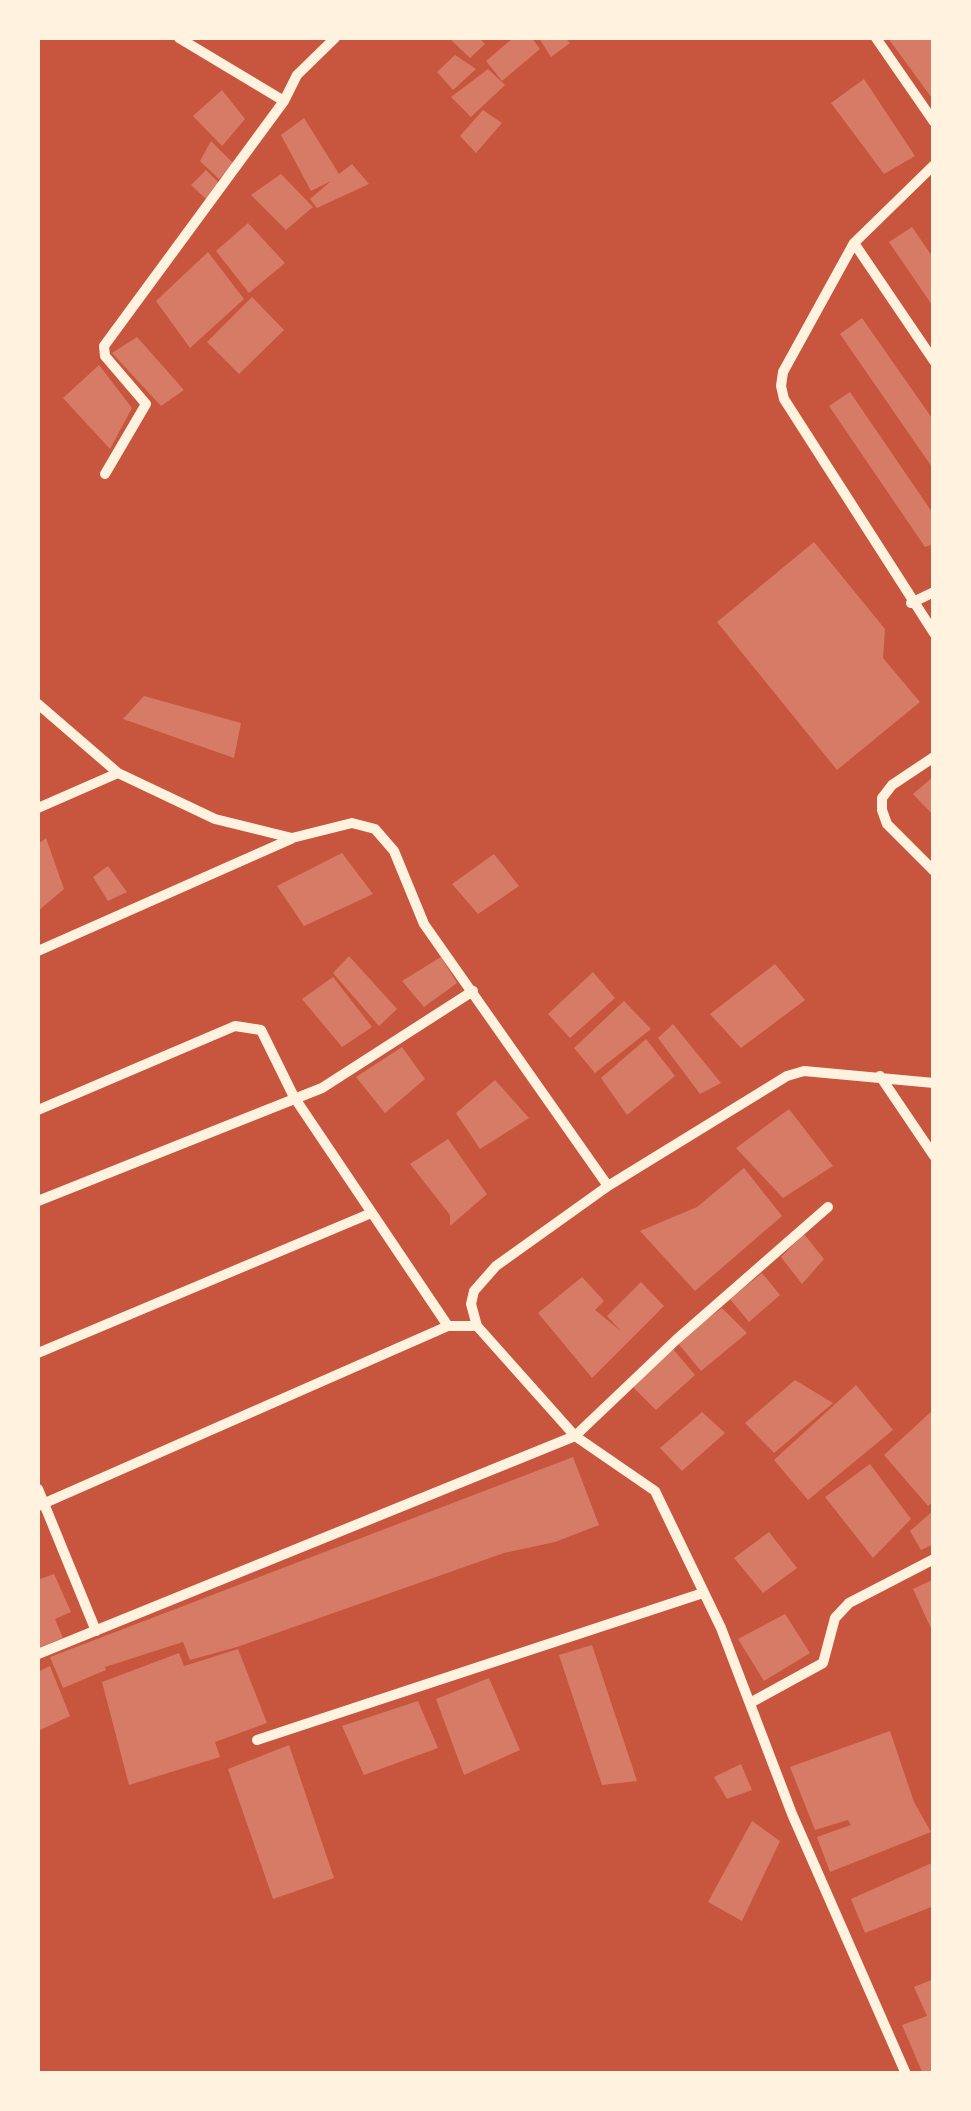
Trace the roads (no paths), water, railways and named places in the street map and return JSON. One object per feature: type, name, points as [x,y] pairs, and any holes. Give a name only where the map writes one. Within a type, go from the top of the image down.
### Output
[{"type":"street","points":[[179,38],[284,101]]},
{"type":"street","points":[[105,474],[146,404],[104,356],[104,346],[284,101],[298,75],[335,38]]},
{"type":"street","points":[[876,38],[934,122]]},
{"type":"street","points":[[934,164],[854,244],[783,372],[784,399],[934,632]]},
{"type":"street","points":[[854,244],[934,361]]},
{"type":"street","points":[[912,603],[934,592]]},
{"type":"street","points":[[38,704],[118,774],[215,819],[292,838]]},
{"type":"street","points":[[934,757],[892,785],[882,798],[887,824],[934,871]]},
{"type":"street","points":[[38,808],[118,774]]},
{"type":"street","points":[[38,951],[292,838],[352,823],[375,829],[394,851],[424,924],[608,1186]]},
{"type":"street","points":[[38,1201],[352,1071],[472,991]]},
{"type":"street","points":[[38,1110],[235,1026],[261,1030],[294,1097],[369,1214],[448,1326]]},
{"type":"street","points":[[906,2074],[792,1814],[704,1593],[655,1491],[575,1436],[477,1326],[474,1291],[496,1266],[608,1186],[788,1076],[804,1071],[934,1083]]},
{"type":"street","points":[[880,1076],[934,1156]]},
{"type":"street","points":[[38,1654],[575,1436],[677,1339],[828,1207]]},
{"type":"street","points":[[38,1353],[369,1214]]},
{"type":"street","points":[[40,1504],[448,1326],[477,1326]]},
{"type":"street","points":[[38,1489],[40,1504],[96,1631]]},
{"type":"street","points":[[750,1703],[823,1663],[840,1611],[934,1559]]},
{"type":"street","points":[[257,1740],[704,1593]]}]
